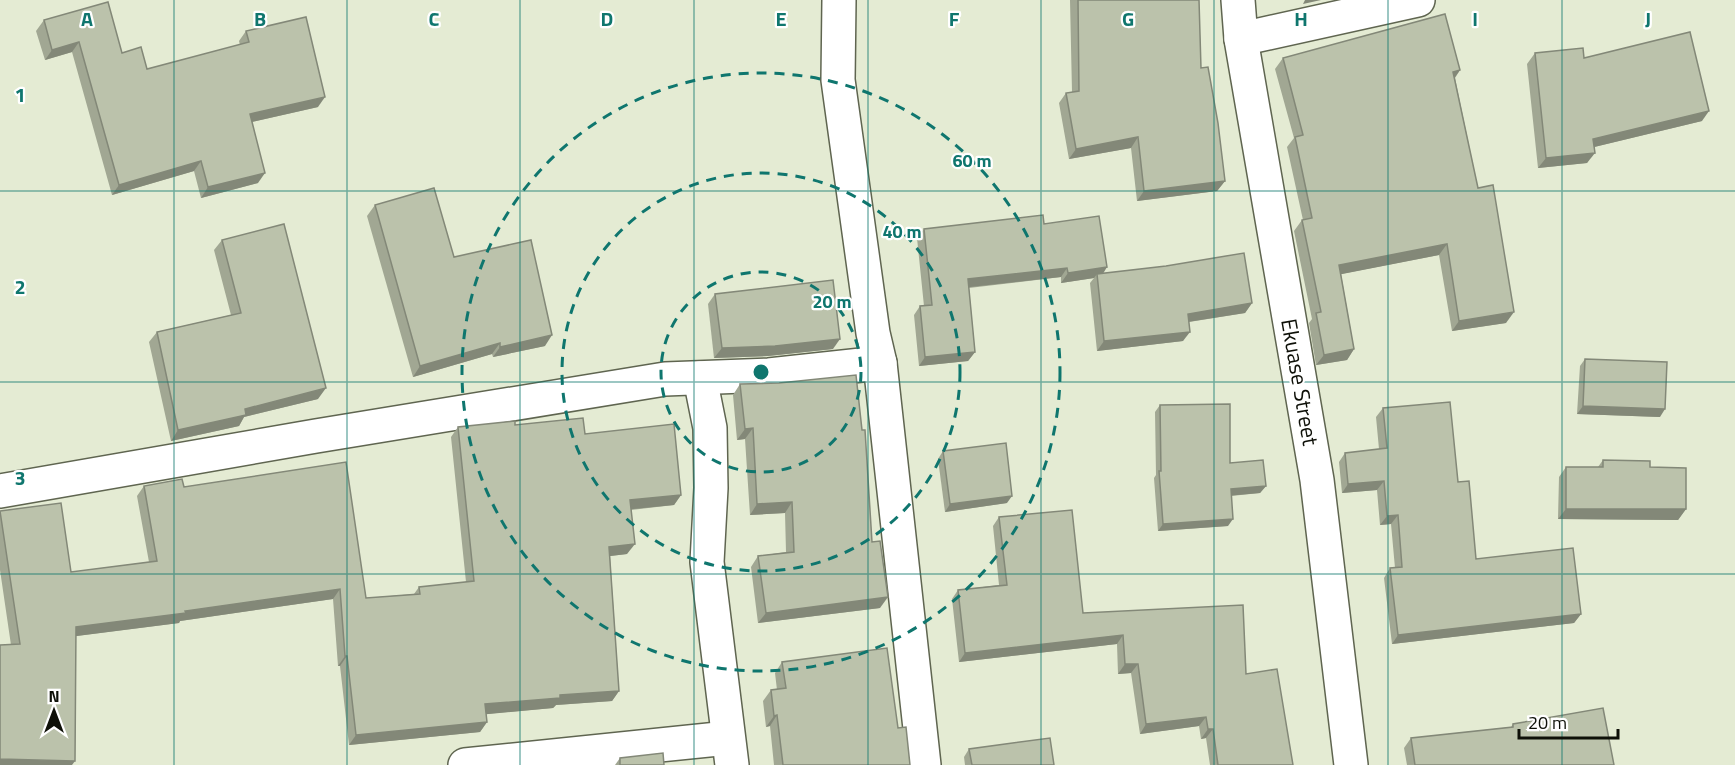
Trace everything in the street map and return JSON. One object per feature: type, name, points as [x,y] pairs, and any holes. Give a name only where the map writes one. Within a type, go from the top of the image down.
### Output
[{"type":"street","points":[[839,0],[838,80],[873,333],[880,363],[924,765]]},
{"type":"street","name":"Ekuase Street","points":[[1238,0],[1241,39],[1317,480],[1351,765]]},
{"type":"street","points":[[1241,39],[1418,0]]},
{"type":"street","points":[[0,491],[665,379],[769,375],[880,363]]},
{"type":"street","points":[[465,765],[730,751],[707,562],[711,488],[710,428],[700,378]]},
{"type":"building","points":[[1078,0],[1199,0],[1201,68],[1208,67],[1225,181],[1144,191],[1138,137],[1076,149],[1066,93],[1079,91]]},
{"type":"building","points":[[108,2],[122,53],[141,47],[147,69],[249,42],[246,31],[306,17],[325,97],[250,114],[265,173],[208,187],[201,161],[119,185],[79,42],[52,50],[44,20]]},
{"type":"building","points":[[1445,14],[1460,70],[1453,72],[1478,188],[1493,185],[1514,312],[1459,321],[1447,244],[1339,265],[1354,349],[1324,355],[1316,313],[1321,312],[1302,220],[1312,218],[1295,137],[1303,135],[1283,58]]},
{"type":"building","points":[[1690,32],[1709,111],[1593,139],[1595,153],[1546,158],[1535,53],[1583,48],[1584,58]]},
{"type":"building","points":[[434,188],[454,257],[531,240],[552,335],[500,347],[500,343],[420,366],[375,205]]},
{"type":"building","points":[[1043,215],[1044,224],[1099,216],[1107,267],[1068,273],[1067,268],[968,279],[975,352],[925,357],[920,306],[932,305],[924,229]]},
{"type":"building","points":[[284,224],[326,388],[245,409],[246,415],[178,430],[157,332],[241,313],[222,240]]},
{"type":"building","points":[[1244,253],[1252,303],[1188,314],[1190,332],[1104,341],[1097,274],[1166,266]]},
{"type":"building","points":[[833,280],[840,339],[775,346],[722,348],[715,294]]},
{"type":"building","points":[[1585,359],[1667,362],[1665,409],[1583,406]]},
{"type":"building","points":[[856,375],[862,430],[865,430],[872,542],[880,541],[888,597],[766,613],[758,556],[794,552],[792,502],[757,504],[753,428],[745,429],[740,384],[779,383]]},
{"type":"building","points":[[1450,402],[1458,482],[1469,481],[1476,559],[1573,548],[1581,614],[1398,635],[1390,568],[1402,567],[1398,515],[1387,516],[1384,481],[1348,484],[1345,453],[1387,448],[1383,408]]},
{"type":"building","points":[[1230,404],[1230,463],[1263,460],[1266,486],[1231,489],[1233,519],[1163,524],[1159,471],[1161,471],[1160,405]]},
{"type":"building","points":[[583,418],[585,434],[674,424],[681,495],[630,500],[635,544],[609,547],[619,691],[485,704],[487,722],[356,735],[347,656],[345,656],[340,589],[185,611],[186,613],[76,627],[75,761],[0,759],[0,645],[20,644],[0,511],[61,503],[71,572],[157,561],[144,486],[182,479],[184,487],[346,462],[366,598],[420,594],[419,587],[474,581],[458,427],[515,421],[515,425]]},
{"type":"building","points":[[1006,443],[1012,496],[950,504],[943,451]]},
{"type":"building","points":[[1603,460],[1650,461],[1650,467],[1686,468],[1686,509],[1566,509],[1566,467],[1603,467]]},
{"type":"building","points":[[1072,510],[1083,613],[1243,605],[1246,674],[1277,669],[1293,765],[1218,765],[1213,729],[1208,729],[1206,717],[1146,724],[1138,664],[1125,664],[1123,635],[965,653],[958,590],[1007,585],[999,517]]},
{"type":"building","points":[[887,648],[898,728],[906,727],[910,765],[783,765],[777,715],[774,716],[771,690],[786,688],[782,662]]},
{"type":"building","points":[[1603,708],[1614,765],[1415,765],[1411,738],[1513,727],[1513,724]]},
{"type":"building","points":[[1050,738],[1054,765],[972,765],[969,749]]},
{"type":"building","points":[[663,753],[664,765],[620,765],[620,758]]}]
